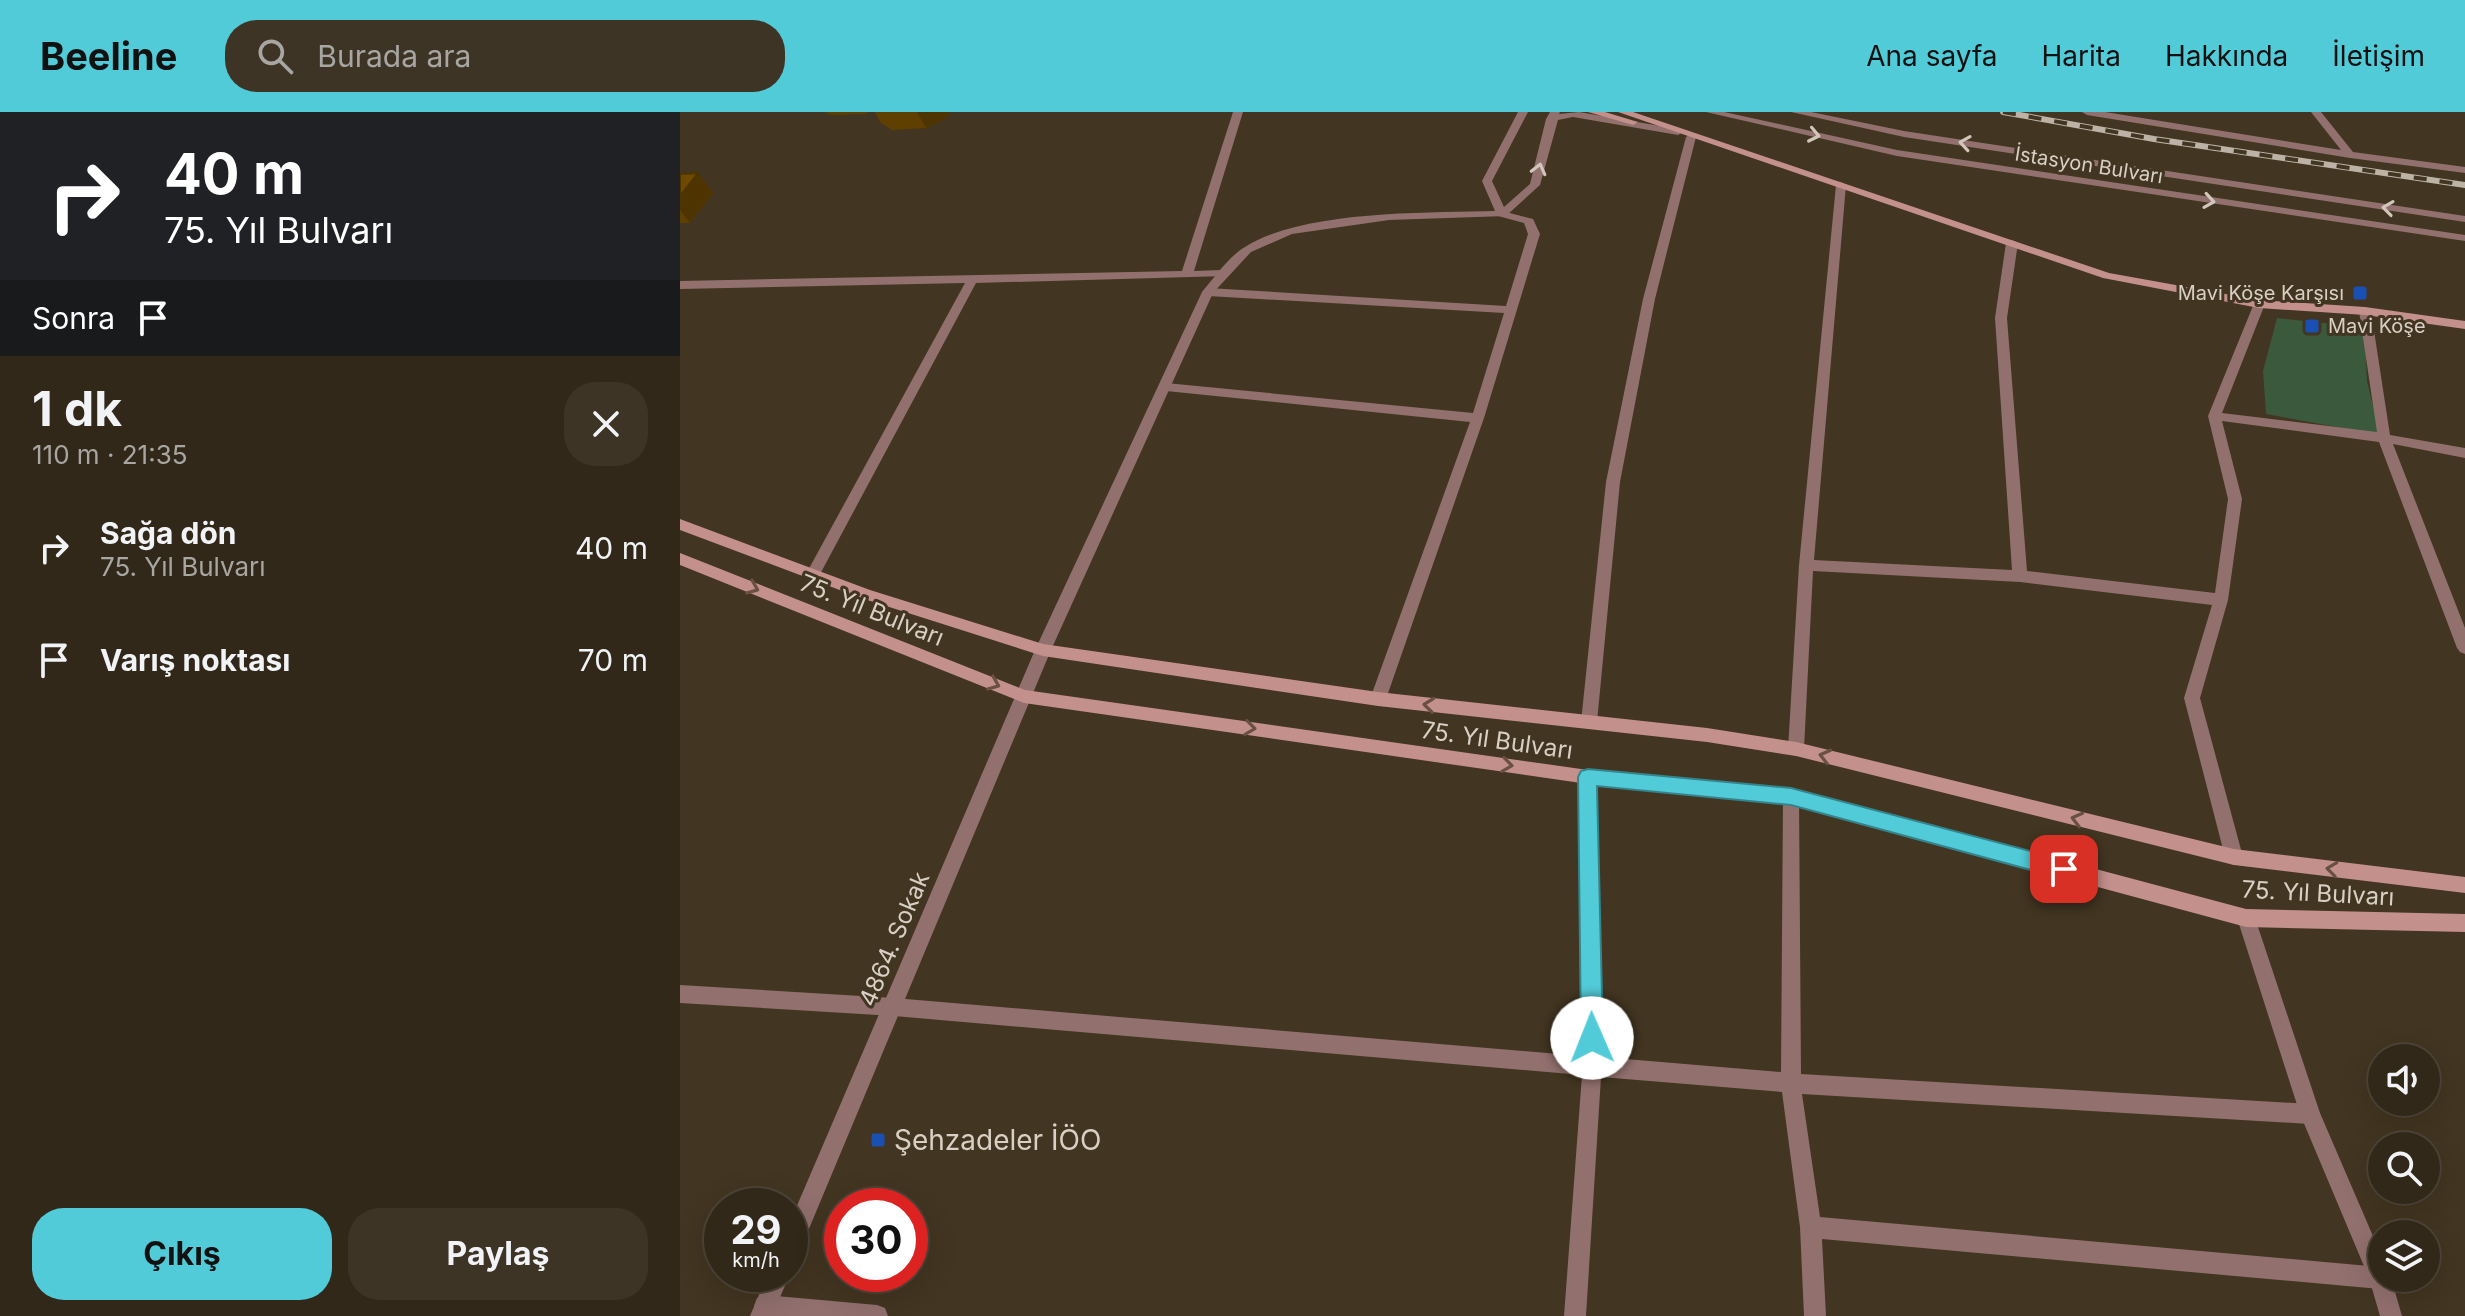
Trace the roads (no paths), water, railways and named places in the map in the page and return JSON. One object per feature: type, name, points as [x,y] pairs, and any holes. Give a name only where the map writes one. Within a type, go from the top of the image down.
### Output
[{"type":"main road","points":[[1593,112],[1684,135]]},
{"type":"main road","points":[[1623,112],[2107,276],[2259,304],[2365,311],[2465,325]]},
{"type":"main road","name":"75. Yıl Bulvarı","points":[[680,524],[813,574],[1043,650],[1378,699],[1796,749],[2234,857],[2465,885]]},
{"type":"main road","name":"75. Yıl Bulvarı","points":[[680,559],[1024,696],[1588,777],[1791,796],[2246,918],[2465,923]]},
{"type":"street","points":[[1187,275],[1238,112]]},
{"type":"street","points":[[1502,214],[1487,181],[1523,112]]},
{"type":"street","name":"İstasyon Bulvarı","points":[[1711,112],[1897,153],[2465,238]]},
{"type":"street","name":"İstasyon Bulvarı","points":[[1796,112],[2045,156],[2465,219]]},
{"type":"street","points":[[2087,112],[2350,155],[2465,170]]},
{"type":"street","points":[[2316,112],[2350,155]]},
{"type":"street","points":[[1502,214],[1535,185],[1553,116],[1573,114],[1684,135],[1613,482],[1589,722]]},
{"type":"street","points":[[1796,749],[1806,565],[1841,185]]},
{"type":"street","points":[[1378,699],[1478,418],[1534,234],[1529,221],[1502,214]]},
{"type":"street","name":"4864. Sokak","points":[[808,1205],[1043,650],[1208,292],[1247,250],[1289,231],[1389,217],[1502,214]]},
{"type":"street","points":[[2012,243],[2001,318],[2020,576]]},
{"type":"street","points":[[680,285],[1222,274]]},
{"type":"street","points":[[813,574],[973,278]]},
{"type":"street","points":[[1208,292],[1512,310]]},
{"type":"street","points":[[2234,857],[2192,698],[2221,600],[2235,499],[2214,416],[2259,304]]},
{"type":"street","points":[[2365,311],[2384,438],[2459,618],[2465,648]]},
{"type":"street","points":[[1166,387],[1478,418]]},
{"type":"street","points":[[2214,416],[2384,438],[2465,453]]},
{"type":"street","points":[[1806,565],[2020,576],[2221,600]]},
{"type":"street","points":[[1575,1316],[1592,1067],[1588,777]]},
{"type":"street","points":[[1791,796],[1791,1083],[1811,1227],[1815,1316]]},
{"type":"street","points":[[2246,918],[2310,1114],[2368,1250]]},
{"type":"street","points":[[680,994],[894,1007],[1791,1083],[2310,1114]]},
{"type":"street","points":[[1811,1227],[2368,1277]]},
{"type":"street","points":[[771,1292],[763,1311],[877,1316]]},
{"type":"street","points":[[2384,1292],[2391,1316]]},
{"type":"railway","points":[[2003,112],[2154,139],[2465,185]]},
{"type":"place","name":"Mavi Köşe Karşısı","points":[[2360,293]]},
{"type":"place","name":"Mavi Köşe","points":[[2312,326]]},
{"type":"place","name":"Şehzadeler İÖO","points":[[878,1140]]}]
